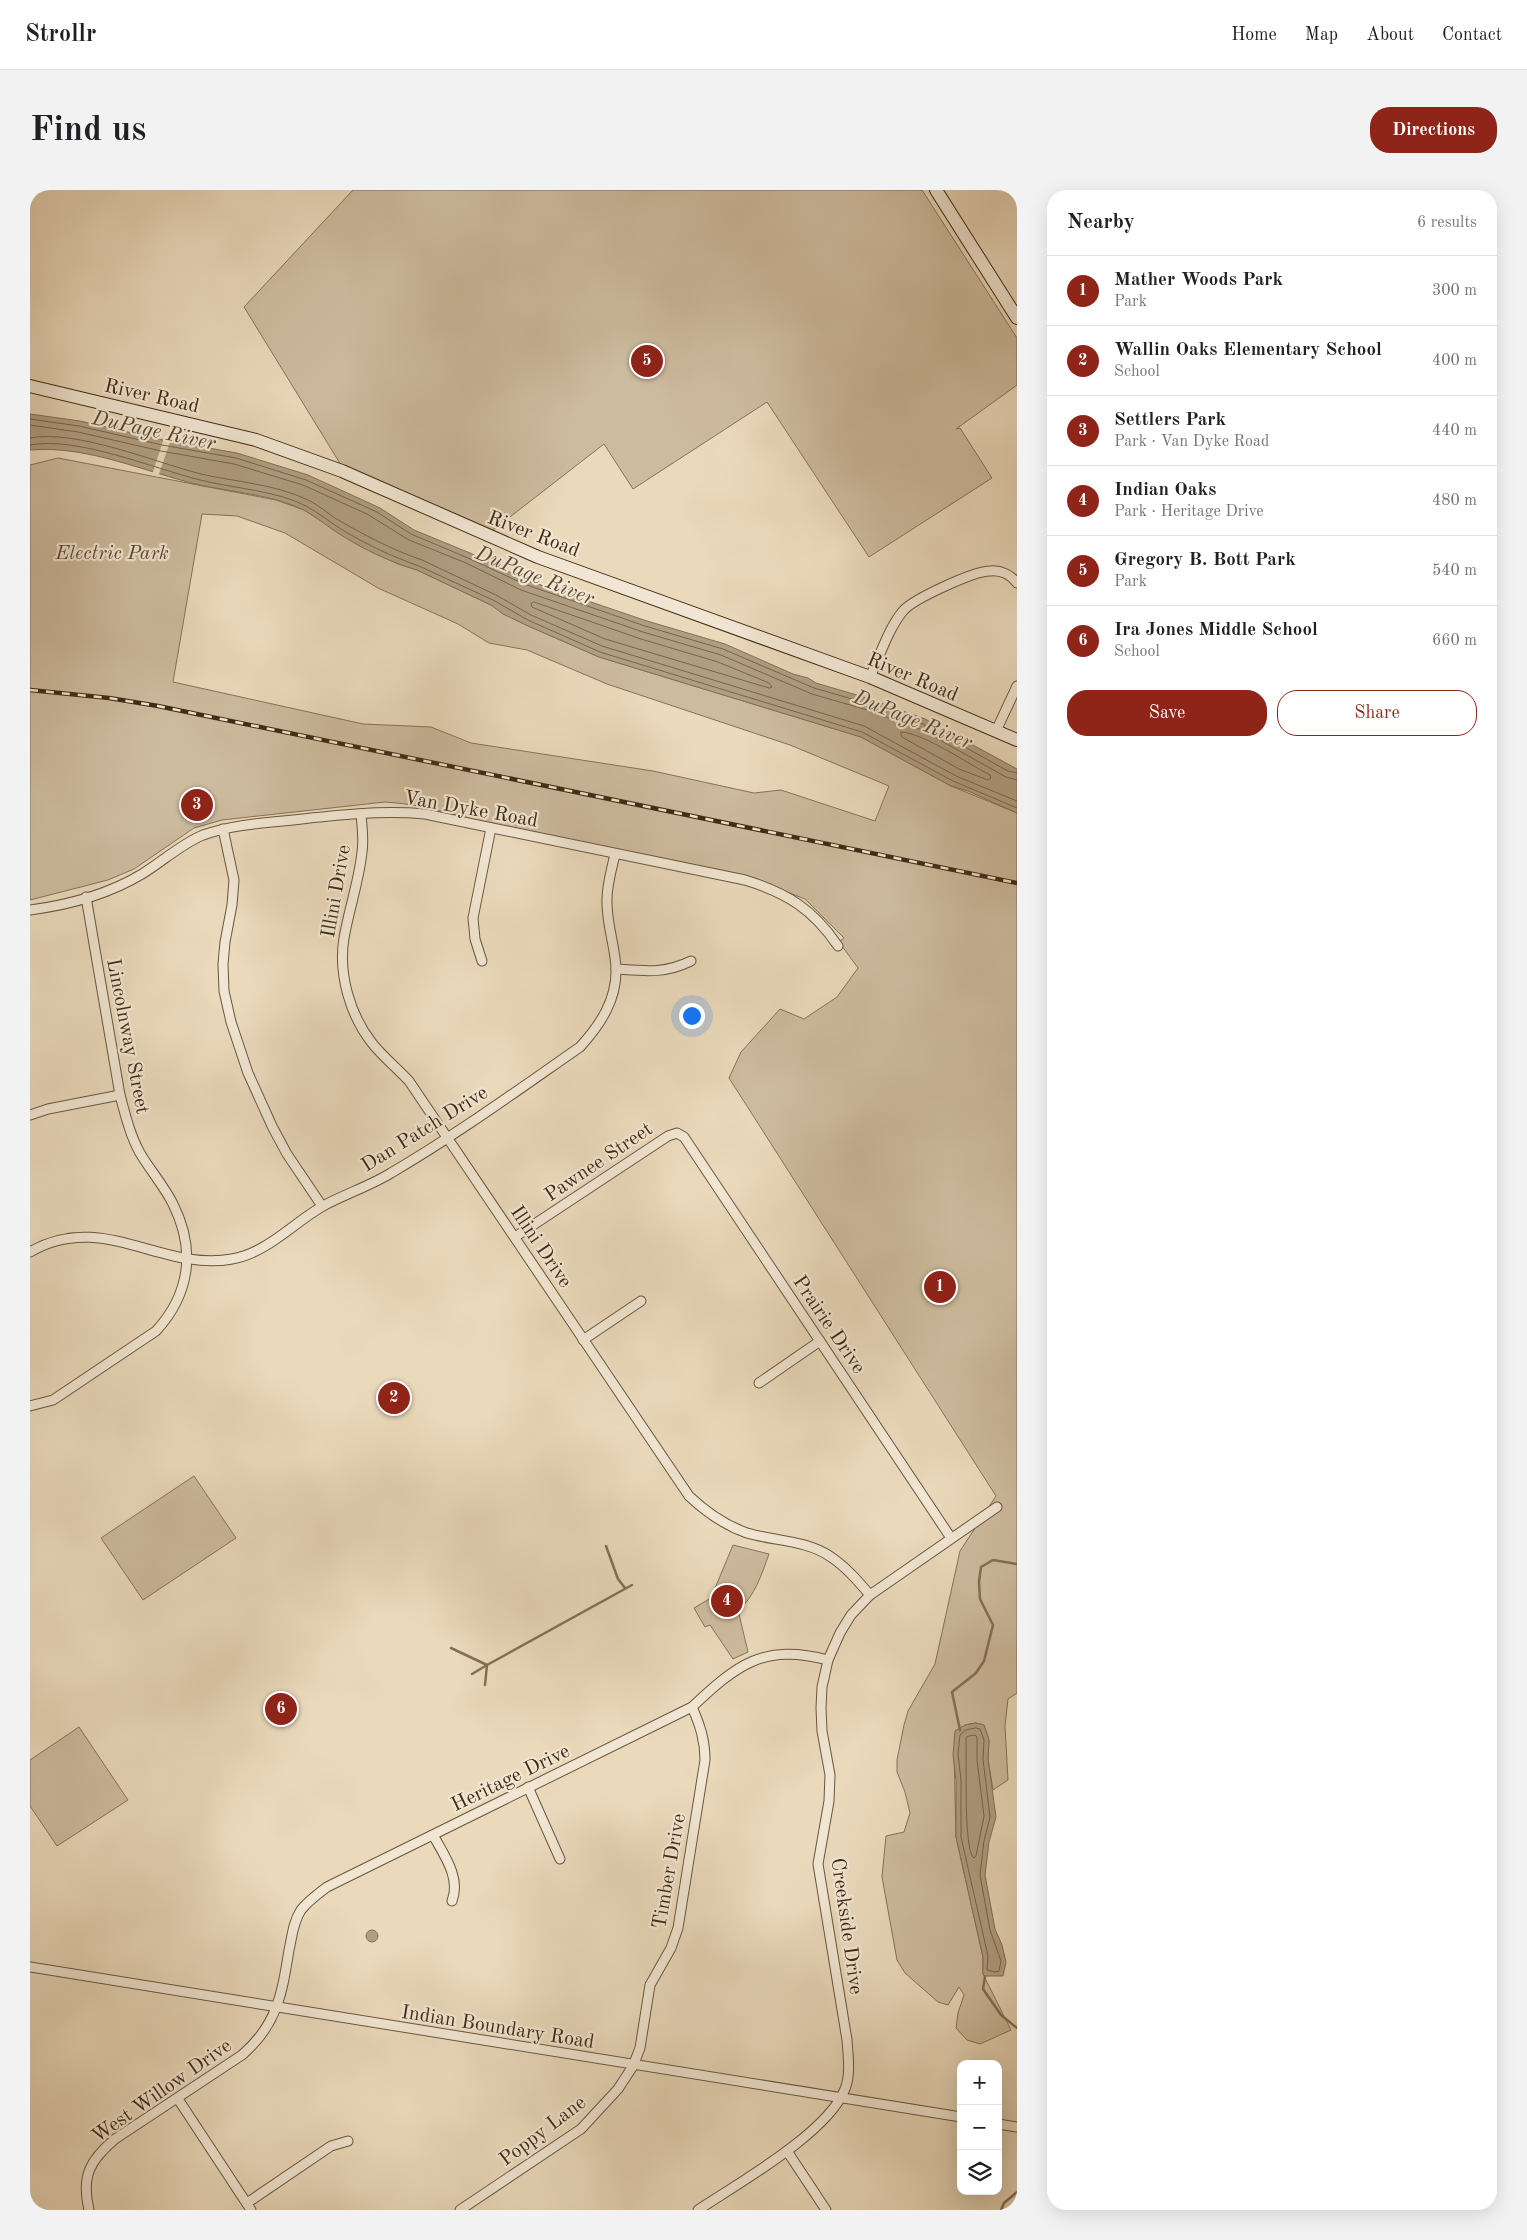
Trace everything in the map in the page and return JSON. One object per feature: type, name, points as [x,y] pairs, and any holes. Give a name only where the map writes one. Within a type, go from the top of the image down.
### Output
[{"type":"street","points":[[936,190],[1015,309]]},
{"type":"street","name":"River Road","points":[[30,386],[256,440],[342,471],[538,557],[870,677],[1017,740]]},
{"type":"street","points":[[870,677],[903,610],[918,599],[976,574],[990,570],[1004,572],[1017,583]]},
{"type":"street","points":[[996,731],[1017,686]]},
{"type":"street","name":"Van Dyke Road","points":[[30,910],[86,897],[124,883],[202,836],[223,829],[241,825],[397,812],[425,814],[766,887],[803,907],[824,925],[838,946]]},
{"type":"street","name":"Illini Drive","points":[[361,814],[362,852],[344,940],[342,959],[351,1005],[361,1027],[373,1044],[409,1081],[689,1496],[724,1523],[747,1533],[808,1546],[830,1557],[852,1574],[870,1595]]},
{"type":"street","points":[[482,961],[475,939],[473,918],[491,828]]},
{"type":"street","points":[[223,829],[234,880],[223,964],[224,991],[231,1022],[248,1073],[272,1126],[287,1154],[322,1206]]},
{"type":"street","name":"Dan Patch Drive","points":[[30,1252],[56,1240],[98,1236],[187,1258],[233,1259],[255,1252],[322,1206],[390,1174],[448,1137],[580,1047],[595,1031],[608,1009],[616,969],[607,900],[615,854]]},
{"type":"street","name":"Lincolnway Street","points":[[30,1406],[53,1400],[156,1331],[169,1316],[186,1278],[187,1258],[180,1220],[172,1203],[139,1152],[128,1124],[120,1095],[86,897]]},
{"type":"street","points":[[616,969],[656,972],[675,969],[691,962]]},
{"type":"street","points":[[30,1115],[48,1109],[120,1095]]},
{"type":"street","name":"Pawnee Street","points":[[515,1237],[668,1136],[677,1133]]},
{"type":"street","name":"Prairie Drive","points":[[677,1133],[684,1137],[951,1538]]},
{"type":"street","points":[[583,1340],[641,1301]]},
{"type":"street","points":[[759,1383],[820,1341]]},
{"type":"street","name":"Creekside Drive","points":[[840,2099],[847,2080],[847,2040],[818,1864],[829,1801],[830,1776],[822,1731],[821,1708],[822,1687],[828,1660],[840,1633],[851,1615],[870,1595],[997,1507]]},
{"type":"street","name":"Heritage Drive","points":[[276,2007],[282,1992],[294,1925],[301,1910],[327,1887],[692,1707],[727,1675],[747,1664],[768,1656],[796,1654],[828,1660]]},
{"type":"street","name":"Timber Drive","points":[[633,2066],[640,2048],[650,1985],[672,1948],[678,1928],[705,1760],[702,1730],[692,1707]]},
{"type":"street","points":[[528,1787],[560,1859]]},
{"type":"street","points":[[434,1834],[455,1879],[456,1893],[452,1901]]},
{"type":"street","name":"Indian Boundary Road","points":[[30,1967],[633,2066],[957,2116]]},
{"type":"street","name":"West Willow Drive","points":[[89,2210],[86,2197],[86,2180],[90,2165],[101,2151],[115,2139],[242,2055],[258,2041],[276,2007]]},
{"type":"street","name":"Poppy Lane","points":[[460,2210],[581,2128],[618,2089],[633,2066]]},
{"type":"street","points":[[178,2099],[249,2207],[332,2146],[348,2141]]},
{"type":"street","points":[[698,2210],[787,2151],[812,2131],[840,2099]]},
{"type":"street","points":[[1002,2125],[1017,2127]]},
{"type":"street","points":[[787,2151],[826,2210]]},
{"type":"green space","points":[[353,190],[922,190],[1017,338],[1017,385],[956,429],[960,428],[992,478],[869,557],[767,402],[633,489],[604,444],[488,534],[344,470],[244,307]]},
{"type":"green space","name":"Electric Park","points":[[58,458],[276,500],[304,510],[362,547],[398,564],[417,570],[491,605],[526,625],[599,657],[861,737],[951,786],[1017,813],[1017,1693],[1008,1699],[1005,1726],[1008,1780],[993,1790],[988,1759],[989,1740],[984,1725],[976,1723],[965,1725],[955,1741],[954,1751],[956,1837],[983,1957],[983,1974],[1011,2030],[980,2044],[967,2040],[956,2028],[958,2013],[964,1995],[959,1987],[948,2005],[938,2002],[905,1973],[897,1960],[882,1877],[886,1836],[904,1832],[910,1813],[905,1792],[897,1772],[897,1760],[908,1711],[935,1664],[960,1551],[996,1496],[729,1078],[741,1052],[780,1009],[804,1019],[837,997],[858,968],[839,942],[844,938],[805,899],[746,876],[474,821],[419,806],[385,802],[222,820],[194,828],[134,869],[108,880],[30,900],[30,465]],"holes":[[[202,514],[237,516],[285,533],[378,588],[458,624],[489,643],[527,650],[607,684],[790,745],[889,786],[875,821],[781,790],[754,793],[653,771],[471,743],[431,727],[363,724],[173,682]]]},
{"type":"green space","points":[[194,1476],[236,1538],[143,1600],[101,1538]]},
{"type":"green space","points":[[733,1545],[769,1554],[761,1577],[753,1592],[738,1610],[748,1652],[733,1659],[710,1625],[705,1627],[694,1608],[711,1598]]},
{"type":"green space","points":[[79,1727],[128,1800],[57,1846],[30,1806],[30,1760]]},
{"type":"water","name":"DuPage River","points":[[30,414],[80,421],[163,440],[237,453],[308,475],[380,508],[414,530],[470,553],[526,580],[647,621],[725,644],[816,683],[867,698],[925,719],[1017,769],[1017,813],[968,791],[951,786],[861,737],[599,657],[526,625],[503,614],[491,605],[417,570],[368,551],[309,513],[292,505],[266,497],[179,480],[95,455],[52,450],[30,450]]},
{"type":"water","points":[[976,1723],[984,1725],[989,1740],[988,1759],[996,1817],[989,1842],[985,1875],[995,1929],[1002,1945],[1006,1962],[1003,1976],[985,1976],[983,1974],[983,1957],[956,1837],[956,1780],[953,1755],[955,1731],[965,1725]]},
{"type":"water","points":[[372,1930],[378,1936],[372,1942],[366,1936]]},
{"type":"pier","points":[[164,438],[171,439],[158,477],[152,475]]},
{"type":"waterway","points":[[606,1546],[618,1579],[625,1588]]},
{"type":"waterway","points":[[960,1730],[952,1692],[976,1673],[984,1661],[993,1625],[980,1599],[979,1582],[981,1567],[993,1560],[1017,1564]]},
{"type":"waterway","points":[[451,1648],[487,1665],[632,1585]]},
{"type":"waterway","points":[[472,1674],[487,1665]]},
{"type":"waterway","points":[[485,1685],[487,1665]]},
{"type":"waterway","points":[[985,1977],[983,1989],[1001,2015],[1017,2028]]},
{"type":"waterway","points":[[1001,2210],[1004,2203],[1017,2192]]},
{"type":"railway","points":[[30,690],[109,698],[158,706],[1017,883]]},
{"type":"place","name":"Gregory B. Bott Park","points":[[647,361]]},
{"type":"place","name":"Settlers Park","points":[[197,805]]},
{"type":"place","name":"Mather Woods Park","points":[[940,1287]]},
{"type":"place","name":"Wallin Oaks Elementary School","points":[[394,1398]]},
{"type":"place","name":"Indian Oaks","points":[[727,1601]]},
{"type":"place","name":"Ira Jones Middle School","points":[[281,1709]]}]
